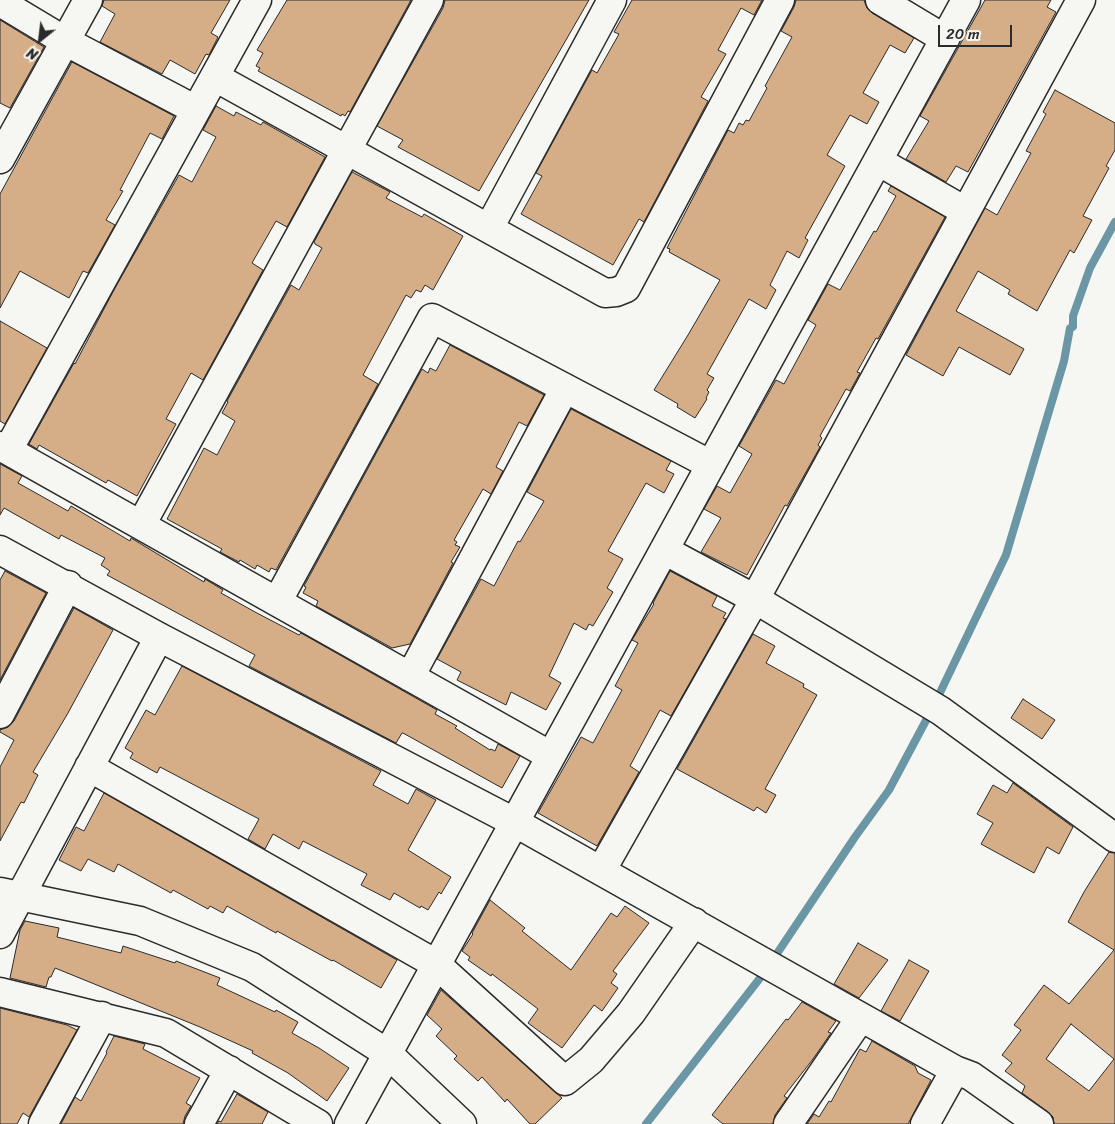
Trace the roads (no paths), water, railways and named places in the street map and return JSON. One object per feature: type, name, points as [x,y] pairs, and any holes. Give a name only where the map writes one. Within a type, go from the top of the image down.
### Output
[{"type":"street","points":[[0,159],[88,0]]},
{"type":"street","points":[[257,0],[4,448],[550,756]]},
{"type":"street","points":[[141,525],[429,0]]},
{"type":"street","points":[[488,228],[612,0]]},
{"type":"street","points":[[215,77],[605,293],[616,292],[626,288],[780,0]]},
{"type":"street","points":[[880,0],[945,39]]},
{"type":"street","points":[[349,1124],[966,0]]},
{"type":"street","points":[[601,871],[755,599],[1081,0]]},
{"type":"street","points":[[0,2],[65,41],[196,110]]},
{"type":"street","points":[[878,161],[965,211]]},
{"type":"street","points":[[277,602],[432,318],[710,465]]},
{"type":"street","points":[[410,677],[565,388]]},
{"type":"street","points":[[0,550],[158,637],[514,822],[955,1070],[971,1076],[1039,1124]]},
{"type":"street","points":[[664,550],[755,599],[941,711],[1115,838]]},
{"type":"street","points":[[0,714],[68,586]]},
{"type":"street","points":[[0,934],[10,894],[89,767],[158,637]]},
{"type":"street","points":[[89,767],[436,964],[565,1081],[591,1060],[631,1013],[694,922]]},
{"type":"street","points":[[10,894],[140,921],[252,966],[387,1053],[462,1124]]},
{"type":"street","points":[[0,992],[166,1033],[318,1124]]},
{"type":"street","points":[[43,1124],[102,1016]]},
{"type":"street","points":[[788,1124],[861,1016]]},
{"type":"street","points":[[199,1124],[229,1070]]},
{"type":"street","points":[[925,1124],[955,1070]]},
{"type":"waterway","points":[[936,701],[1006,555],[1064,361],[1070,328],[1073,327],[1073,316],[1090,268],[1115,222]]},
{"type":"waterway","points":[[646,1124],[764,973],[855,837],[889,790],[931,711]]}]
